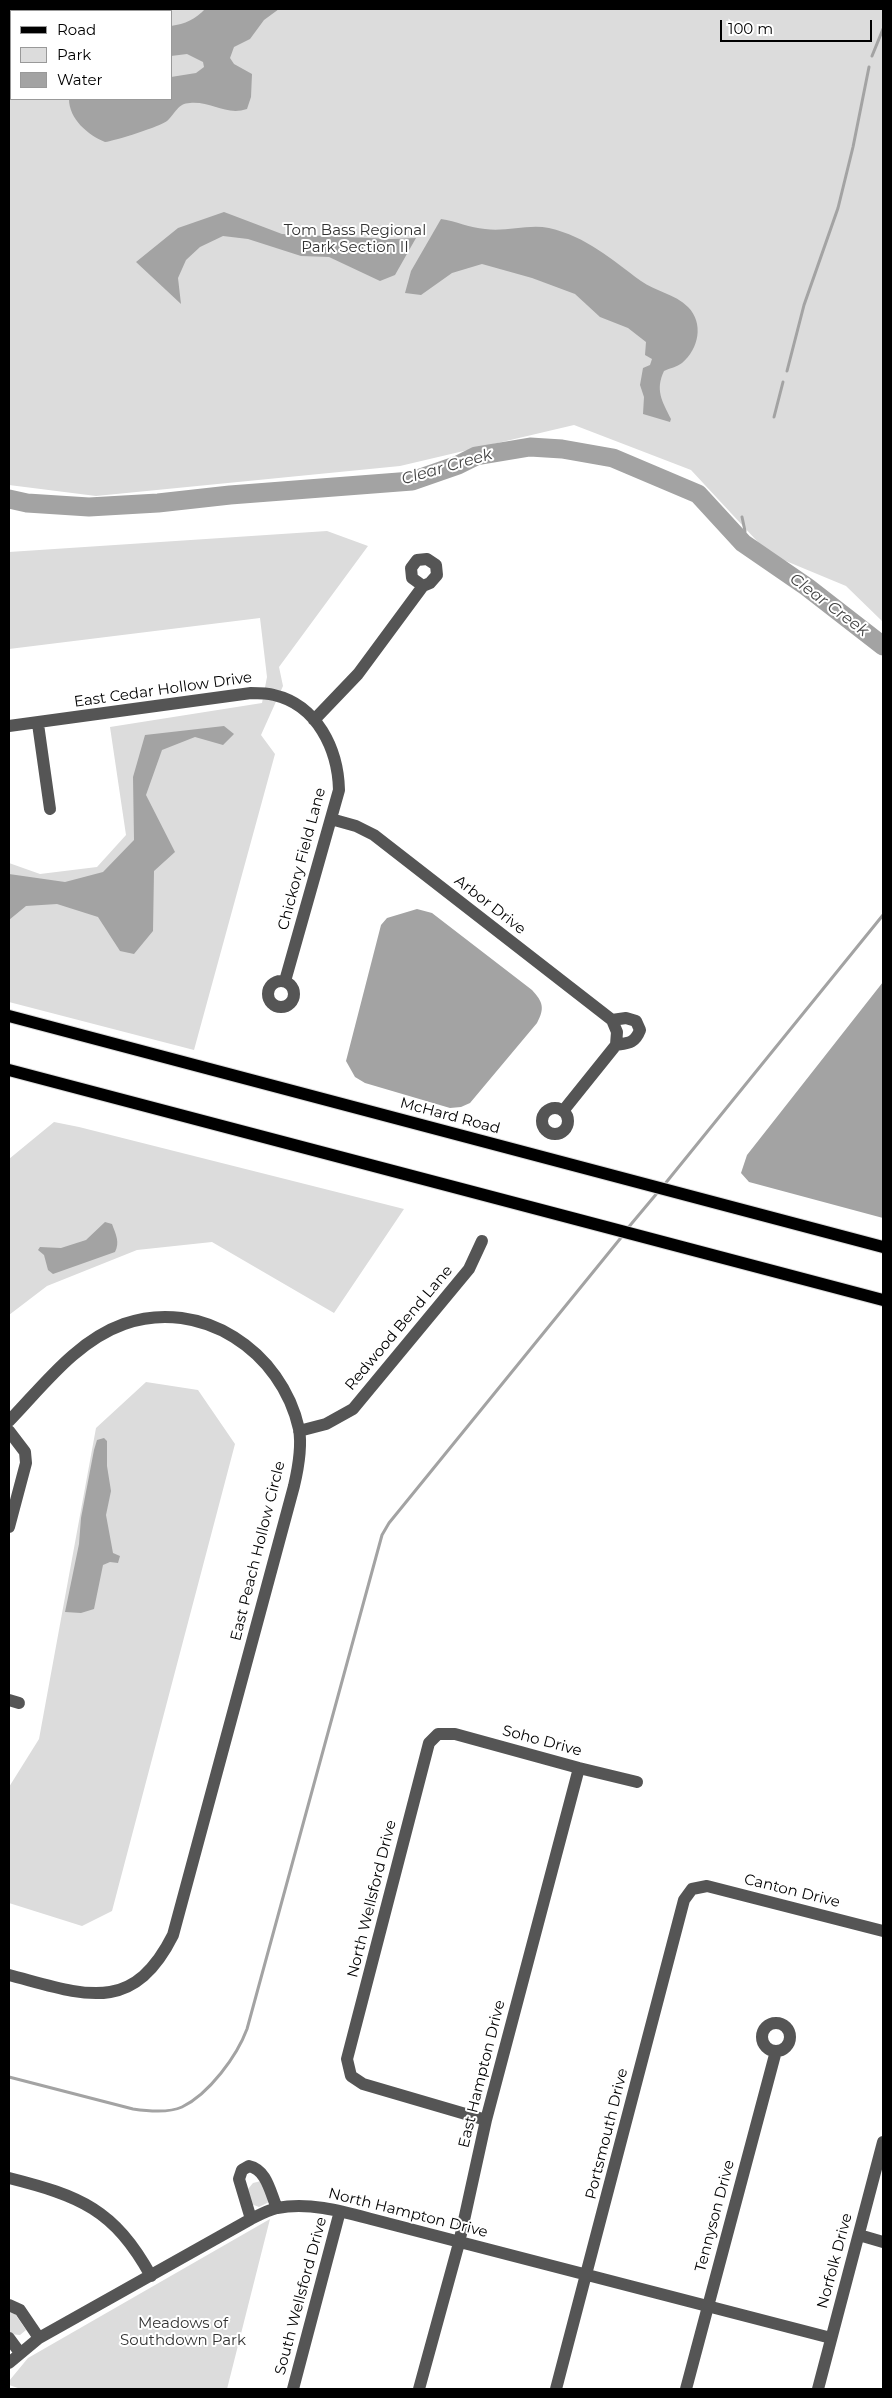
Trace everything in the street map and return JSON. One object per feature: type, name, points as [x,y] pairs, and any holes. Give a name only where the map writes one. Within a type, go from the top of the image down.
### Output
[{"type":"main road","name":"McHard Road","points":[[9,1016],[883,1248]]},
{"type":"main road","points":[[9,1070],[346,1161],[444,1184],[883,1300]]},
{"type":"street","points":[[314,720],[358,674],[423,586]]},
{"type":"street","name":"East Cedar Hollow Drive","points":[[9,726],[38,724],[251,692],[281,698],[308,711],[314,720]]},
{"type":"street","name":"Chickory Field Lane","points":[[285,981],[332,819],[338,790],[338,773],[331,746],[314,720]]},
{"type":"street","points":[[38,724],[50,809]]},
{"type":"street","name":"Arbor Drive","points":[[332,819],[356,826],[374,835],[612,1020],[616,1038]]},
{"type":"street","points":[[563,1111],[616,1038],[631,1043],[637,1038],[640,1030],[636,1021],[626,1018],[612,1020]]},
{"type":"street","name":"Redwood Bend Lane","points":[[299,1431],[326,1424],[353,1409],[469,1269],[482,1241]]},
{"type":"street","name":"East Peach Hollow Circle","points":[[9,1421],[91,1340],[136,1320],[169,1317],[188,1319],[222,1329],[255,1351],[268,1364],[283,1387],[299,1431],[297,1470],[294,1486],[173,1935],[162,1958],[138,1982],[120,1990],[88,1994],[9,1975]]},
{"type":"street","points":[[9,1431],[25,1452],[26,1463],[9,1527]]},
{"type":"street","name":"Soho Drive","points":[[438,1734],[455,1734],[637,1782]]},
{"type":"street","name":"North Wellsford Drive","points":[[438,1734],[429,1742],[347,2059],[350,2076],[363,2084],[486,2120]]},
{"type":"street","name":"East Hampton Drive","points":[[419,2389],[459,2243],[486,2120],[579,1768]]},
{"type":"street","name":"Canton Drive","points":[[692,1890],[707,1886],[883,1931]]},
{"type":"street","name":"Portsmouth Drive","points":[[556,2389],[684,1900],[692,1890]]},
{"type":"street","name":"Tennyson Drive","points":[[686,2389],[776,2051]]},
{"type":"street","name":"Norfolk Drive","points":[[818,2389],[883,2142]]},
{"type":"street","points":[[251,2219],[239,2179],[242,2170],[249,2166],[257,2168],[262,2173],[277,2208]]},
{"type":"street","points":[[9,2178],[67,2194],[100,2212],[123,2233],[150,2276]]},
{"type":"street","name":"North Hampton Drive","points":[[9,2363],[39,2338],[251,2219],[277,2208],[305,2206],[340,2211],[831,2338]]},
{"type":"street","name":"South Wellsford Drive","points":[[293,2389],[340,2211]]},
{"type":"street","points":[[859,2235],[883,2242]]},
{"type":"street","points":[[9,2305],[20,2310],[39,2338]]},
{"type":"street","points":[[9,2338],[20,2353]]},
{"type":"green space","name":"Tom Bass Regional Park Section II","points":[[9,9],[883,9],[883,622],[846,586],[769,554],[691,470],[574,425],[400,466],[96,496],[9,485]]},
{"type":"green space","points":[[327,531],[368,546],[279,667],[283,686],[261,735],[275,754],[194,1050],[9,1002],[9,863],[40,874],[97,867],[126,835],[110,727],[262,703],[267,677],[260,618],[9,649],[9,552]]},
{"type":"green space","points":[[54,1122],[404,1209],[334,1313],[212,1242],[137,1250],[47,1286],[9,1315],[9,1159]]},
{"type":"green space","points":[[146,1382],[198,1390],[235,1444],[112,1911],[82,1926],[9,1903],[9,1787],[39,1739],[96,1428]]},
{"type":"green space","points":[[261,2181],[271,2201],[259,2207],[251,2204],[248,2189],[253,2183]]},
{"type":"green space","name":"Meadows of Southdown Park","points":[[270,2219],[227,2389],[21,2389],[9,2385],[9,2381],[28,2358]]},
{"type":"green space","points":[[13,2311],[26,2330],[20,2335],[9,2334],[9,2312]]},
{"type":"water","points":[[205,9],[279,9],[264,20],[250,39],[234,47],[230,58],[234,64],[252,74],[251,97],[247,109],[232,111],[205,104],[186,103],[167,121],[118,139],[105,142],[86,131],[72,113],[69,100],[172,100],[172,77],[196,73],[204,67],[203,62],[187,54],[172,56],[172,26],[198,16]]},
{"type":"water","points":[[224,212],[282,234],[391,239],[416,238],[395,275],[380,281],[329,257],[301,256],[248,239],[223,236],[200,247],[186,260],[178,278],[181,304],[136,262],[178,228]]},
{"type":"water","points":[[441,219],[493,230],[541,227],[563,232],[587,243],[641,281],[677,299],[688,307],[693,313],[698,328],[696,343],[682,363],[664,371],[660,384],[661,395],[671,419],[670,422],[643,414],[644,397],[640,385],[643,368],[650,365],[652,359],[645,355],[646,342],[628,328],[600,317],[575,294],[532,278],[482,264],[452,273],[421,295],[405,293],[411,271]]},
{"type":"water","points":[[224,726],[234,734],[223,745],[195,737],[162,750],[146,795],[175,852],[154,871],[153,931],[134,954],[120,951],[98,917],[57,904],[26,906],[9,920],[9,874],[65,882],[103,872],[134,840],[133,777],[145,735]]},
{"type":"water","points":[[417,909],[432,913],[532,990],[542,1005],[537,1023],[470,1103],[461,1107],[450,1108],[365,1083],[355,1077],[346,1061],[381,925],[387,918]]},
{"type":"water","points":[[883,982],[883,1218],[749,1182],[741,1173],[747,1155]]},
{"type":"water","points":[[105,1222],[112,1224],[116,1235],[117,1245],[115,1252],[53,1274],[48,1270],[44,1255],[38,1250],[40,1247],[61,1248],[86,1240]]},
{"type":"water","points":[[104,1438],[107,1441],[107,1466],[111,1491],[106,1515],[113,1553],[120,1556],[118,1563],[110,1562],[103,1565],[94,1609],[81,1613],[65,1612],[79,1544],[81,1518],[94,1450],[97,1440]]},
{"type":"waterway","points":[[872,56],[883,29]]},
{"type":"waterway","points":[[787,371],[804,305],[838,208],[853,147],[869,67]]},
{"type":"waterway","points":[[774,417],[783,382]]},
{"type":"waterway","name":"Clear Creek","points":[[9,499],[27,503],[89,507],[158,503],[230,495],[412,481],[458,465],[476,456],[530,447],[562,449],[613,458],[698,494],[743,543],[807,587],[883,646]]},
{"type":"waterway","points":[[742,517],[745,531],[743,543]]},
{"type":"waterway","points":[[664,1185],[883,915]]},
{"type":"waterway","points":[[627,1229],[658,1192]]},
{"type":"waterway","points":[[9,2077],[133,2109],[164,2111],[177,2109],[192,2101],[212,2084],[221,2073],[236,2051],[247,2029],[382,1535],[389,1523],[624,1234]]}]
